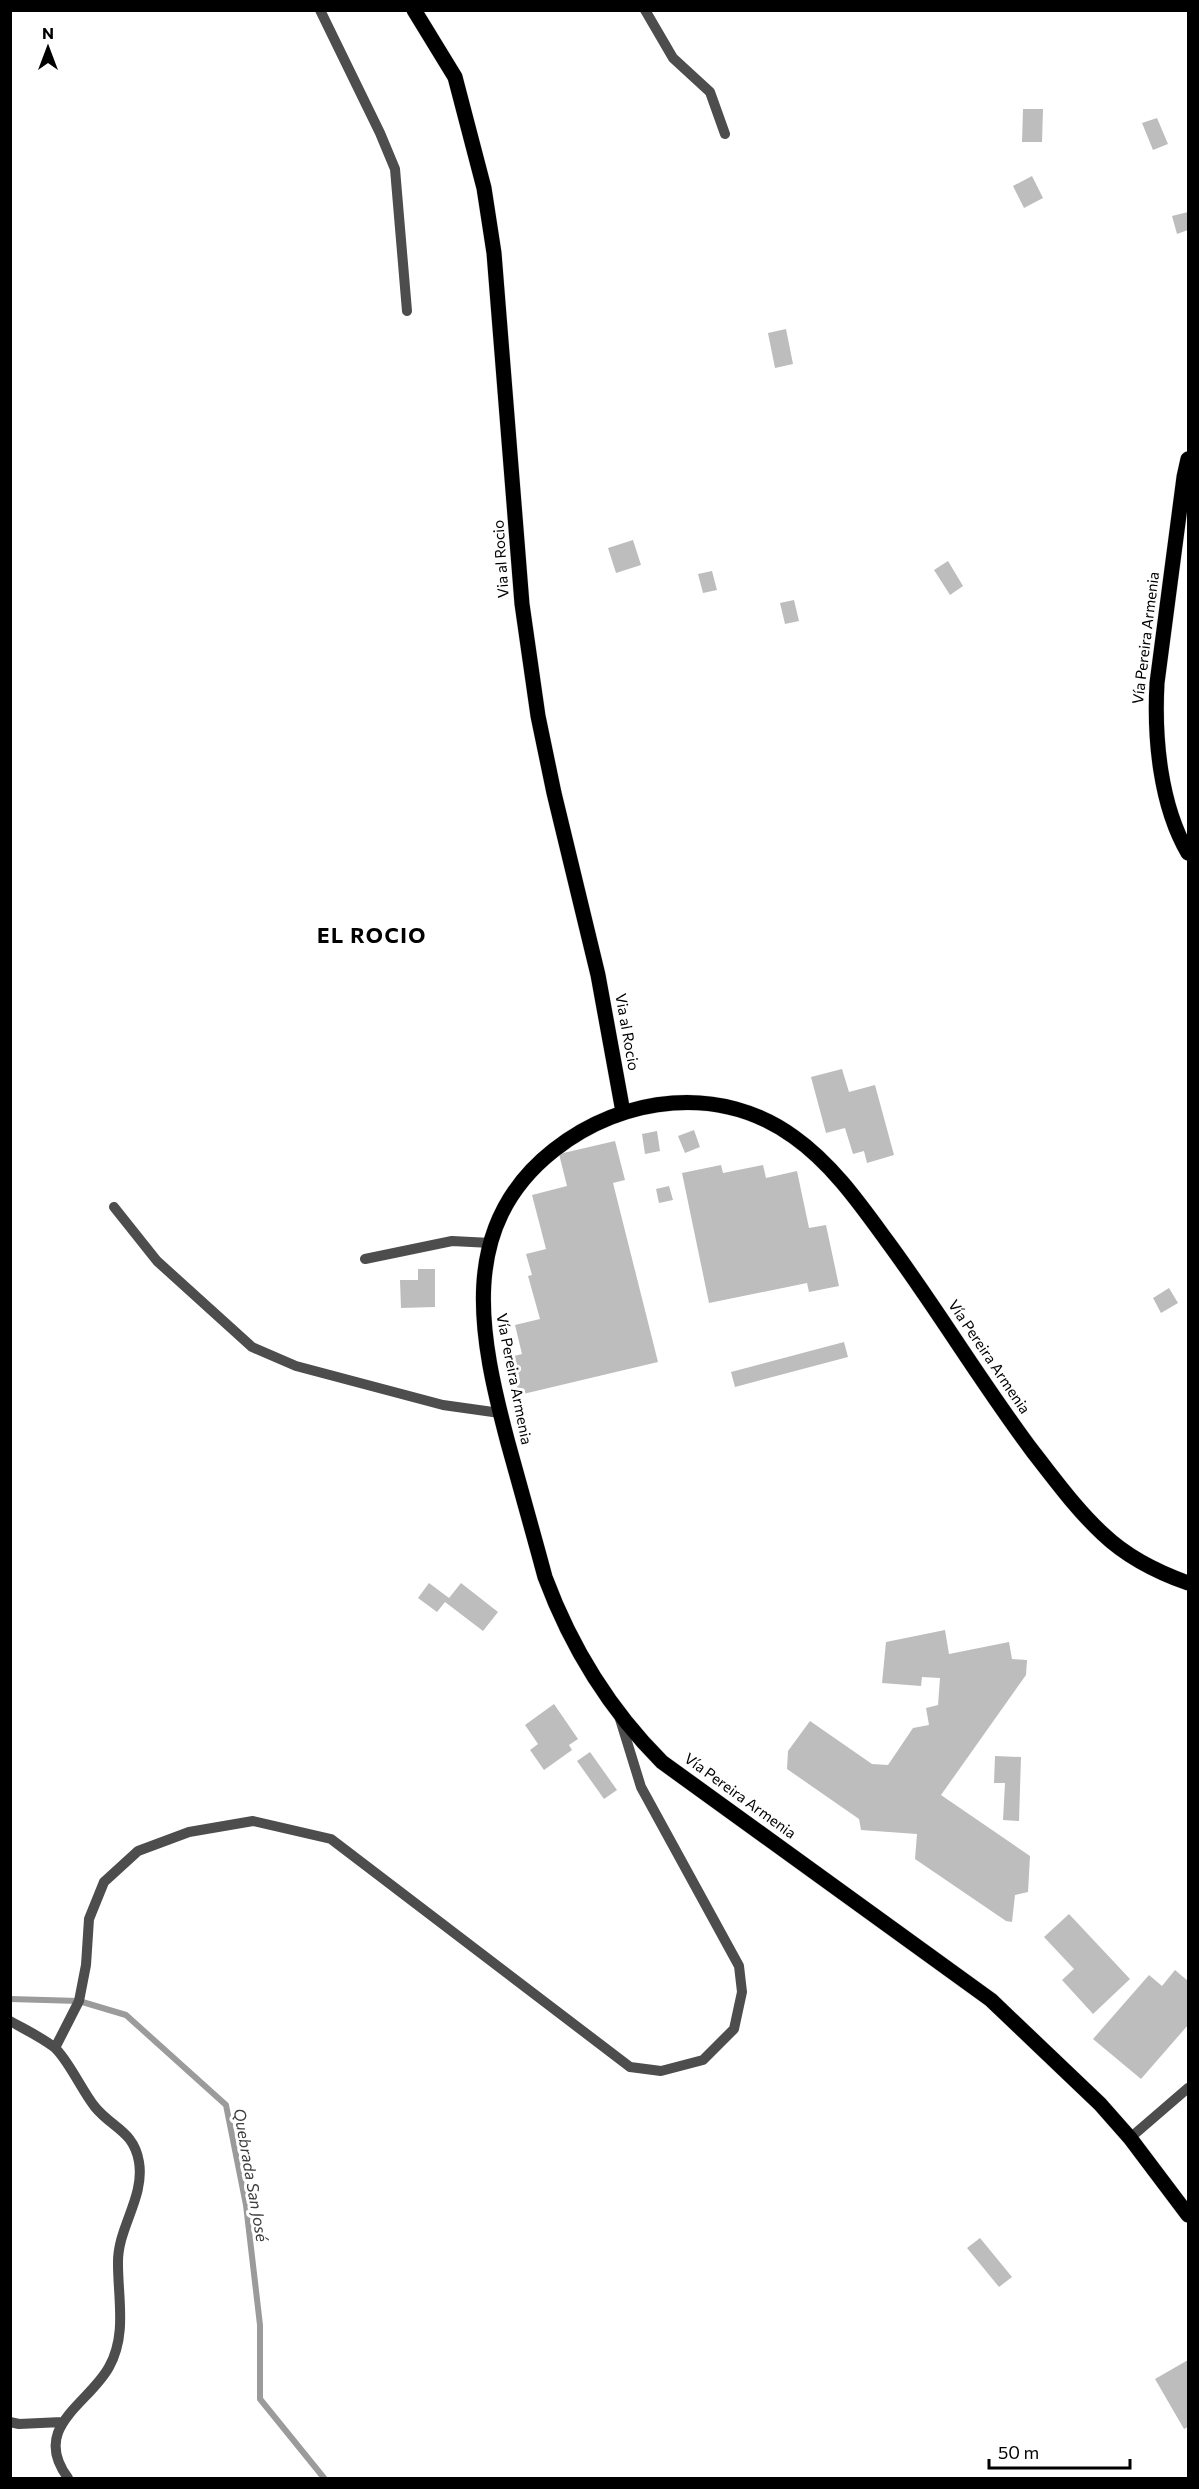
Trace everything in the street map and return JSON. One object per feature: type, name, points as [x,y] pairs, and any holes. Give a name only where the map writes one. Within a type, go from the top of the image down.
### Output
[{"type":"main road","name":"Via al Rocio","points":[[414,10],[454,77],[484,188],[495,265],[522,604],[538,716],[602,993],[623,1112]]},
{"type":"main road","name":"Vía Pereira Armenia","points":[[1188,459],[1158,671],[1155,716],[1158,753],[1167,795],[1188,854]]},
{"type":"main road","name":"Vía Pereira Armenia","points":[[1188,1583],[1163,1574],[1122,1550],[1084,1515],[1013,1426],[901,1260],[855,1197],[797,1139],[770,1121],[743,1110],[718,1105],[674,1102],[623,1112],[593,1123],[544,1158],[522,1181],[504,1207],[490,1243],[484,1275],[482,1318],[500,1413],[545,1577],[561,1620],[618,1714],[662,1762],[991,2001],[1065,2069],[1130,2138],[1188,2215]]},
{"type":"street","points":[[320,10],[380,132],[395,169],[407,311]]},
{"type":"street","points":[[645,10],[674,58],[710,92],[725,134]]},
{"type":"street","points":[[114,1207],[157,1261],[252,1347],[296,1366],[443,1405],[500,1413]]},
{"type":"street","points":[[365,1259],[452,1241],[490,1243]]},
{"type":"street","points":[[55,2048],[79,2001],[86,1965],[89,1919],[104,1882],[138,1851],[189,1832],[253,1821],[331,1839],[630,2067],[661,2071],[703,2060],[734,2029],[742,1992],[739,1966],[641,1787],[618,1714]]},
{"type":"street","points":[[10,2021],[55,2048],[96,2109],[130,2138],[139,2163],[138,2193],[122,2230],[118,2262],[121,2301],[119,2342],[109,2369],[62,2422],[56,2448],[61,2469],[68,2478]]},
{"type":"street","points":[[1130,2138],[1188,2088]]},
{"type":"street","points":[[10,2422],[19,2424],[62,2422]]},
{"type":"building","points":[[1023,109],[1043,109],[1042,142],[1022,142]]},
{"type":"building","points":[[1157,118],[1168,144],[1153,150],[1142,123]]},
{"type":"building","points":[[1032,176],[1043,198],[1024,208],[1013,186]]},
{"type":"building","points":[[1188,212],[1188,230],[1177,234],[1172,216]]},
{"type":"building","points":[[786,329],[793,364],[775,368],[768,333]]},
{"type":"building","points":[[633,540],[641,565],[616,573],[608,548]]},
{"type":"building","points":[[948,561],[963,586],[950,595],[934,570]]},
{"type":"building","points":[[712,571],[717,590],[703,593],[698,574]]},
{"type":"building","points":[[794,600],[799,621],[785,624],[780,603]]},
{"type":"building","points":[[842,1069],[849,1092],[875,1085],[894,1155],[867,1163],[864,1151],[853,1154],[845,1128],[826,1133],[811,1077]]},
{"type":"building","points":[[694,1130],[700,1147],[685,1153],[678,1136]]},
{"type":"building","points":[[657,1131],[660,1151],[645,1154],[642,1134]]},
{"type":"building","points":[[615,1141],[625,1180],[613,1183],[658,1362],[519,1395],[510,1357],[522,1354],[515,1325],[540,1319],[528,1276],[532,1275],[526,1254],[546,1249],[532,1195],[567,1186],[559,1154]]},
{"type":"building","points":[[721,1165],[723,1173],[763,1165],[766,1178],[797,1171],[809,1228],[826,1225],[839,1286],[809,1292],[807,1283],[709,1303],[682,1173]]},
{"type":"building","points":[[669,1186],[673,1200],[659,1203],[656,1189]]},
{"type":"building","points":[[418,1269],[435,1269],[435,1307],[401,1308],[400,1280],[418,1280]]},
{"type":"building","points":[[1169,1288],[1178,1303],[1161,1313],[1153,1298]]},
{"type":"building","points":[[844,1342],[848,1357],[735,1387],[731,1372]]},
{"type":"building","points":[[429,1583],[449,1598],[461,1583],[498,1612],[483,1631],[445,1602],[437,1612],[418,1598]]},
{"type":"building","points":[[945,1630],[949,1654],[1009,1642],[1012,1659],[1027,1660],[1026,1675],[941,1795],[1030,1856],[1028,1892],[1015,1895],[1012,1922],[1006,1921],[915,1859],[917,1834],[861,1830],[859,1819],[787,1769],[788,1751],[810,1721],[872,1764],[888,1765],[913,1728],[929,1725],[926,1708],[938,1705],[940,1678],[922,1677],[921,1686],[882,1683],[886,1642]]},
{"type":"building","points":[[554,1704],[578,1739],[569,1745],[572,1750],[544,1770],[530,1750],[538,1744],[525,1725]]},
{"type":"building","points":[[590,1752],[617,1790],[604,1799],[577,1761]]},
{"type":"building","points":[[995,1756],[1021,1757],[1019,1821],[1003,1820],[1005,1783],[994,1783]]},
{"type":"building","points":[[1069,1914],[1130,1979],[1093,2014],[1062,1980],[1074,1969],[1044,1937]]},
{"type":"building","points":[[1175,1970],[1188,1981],[1188,2025],[1141,2079],[1093,2039],[1149,1975],[1162,1986]]},
{"type":"building","points":[[980,2238],[1012,2277],[999,2287],[967,2248]]},
{"type":"building","points":[[1188,2360],[1188,2427],[1184,2429],[1155,2379]]},
{"type":"waterway","name":"Quebrada San José","points":[[10,1999],[79,2001],[126,2015],[226,2105],[246,2205],[260,2325],[260,2399],[324,2478]]},
{"type":"district","name":"EL ROCIO","points":[[372,936]]}]
